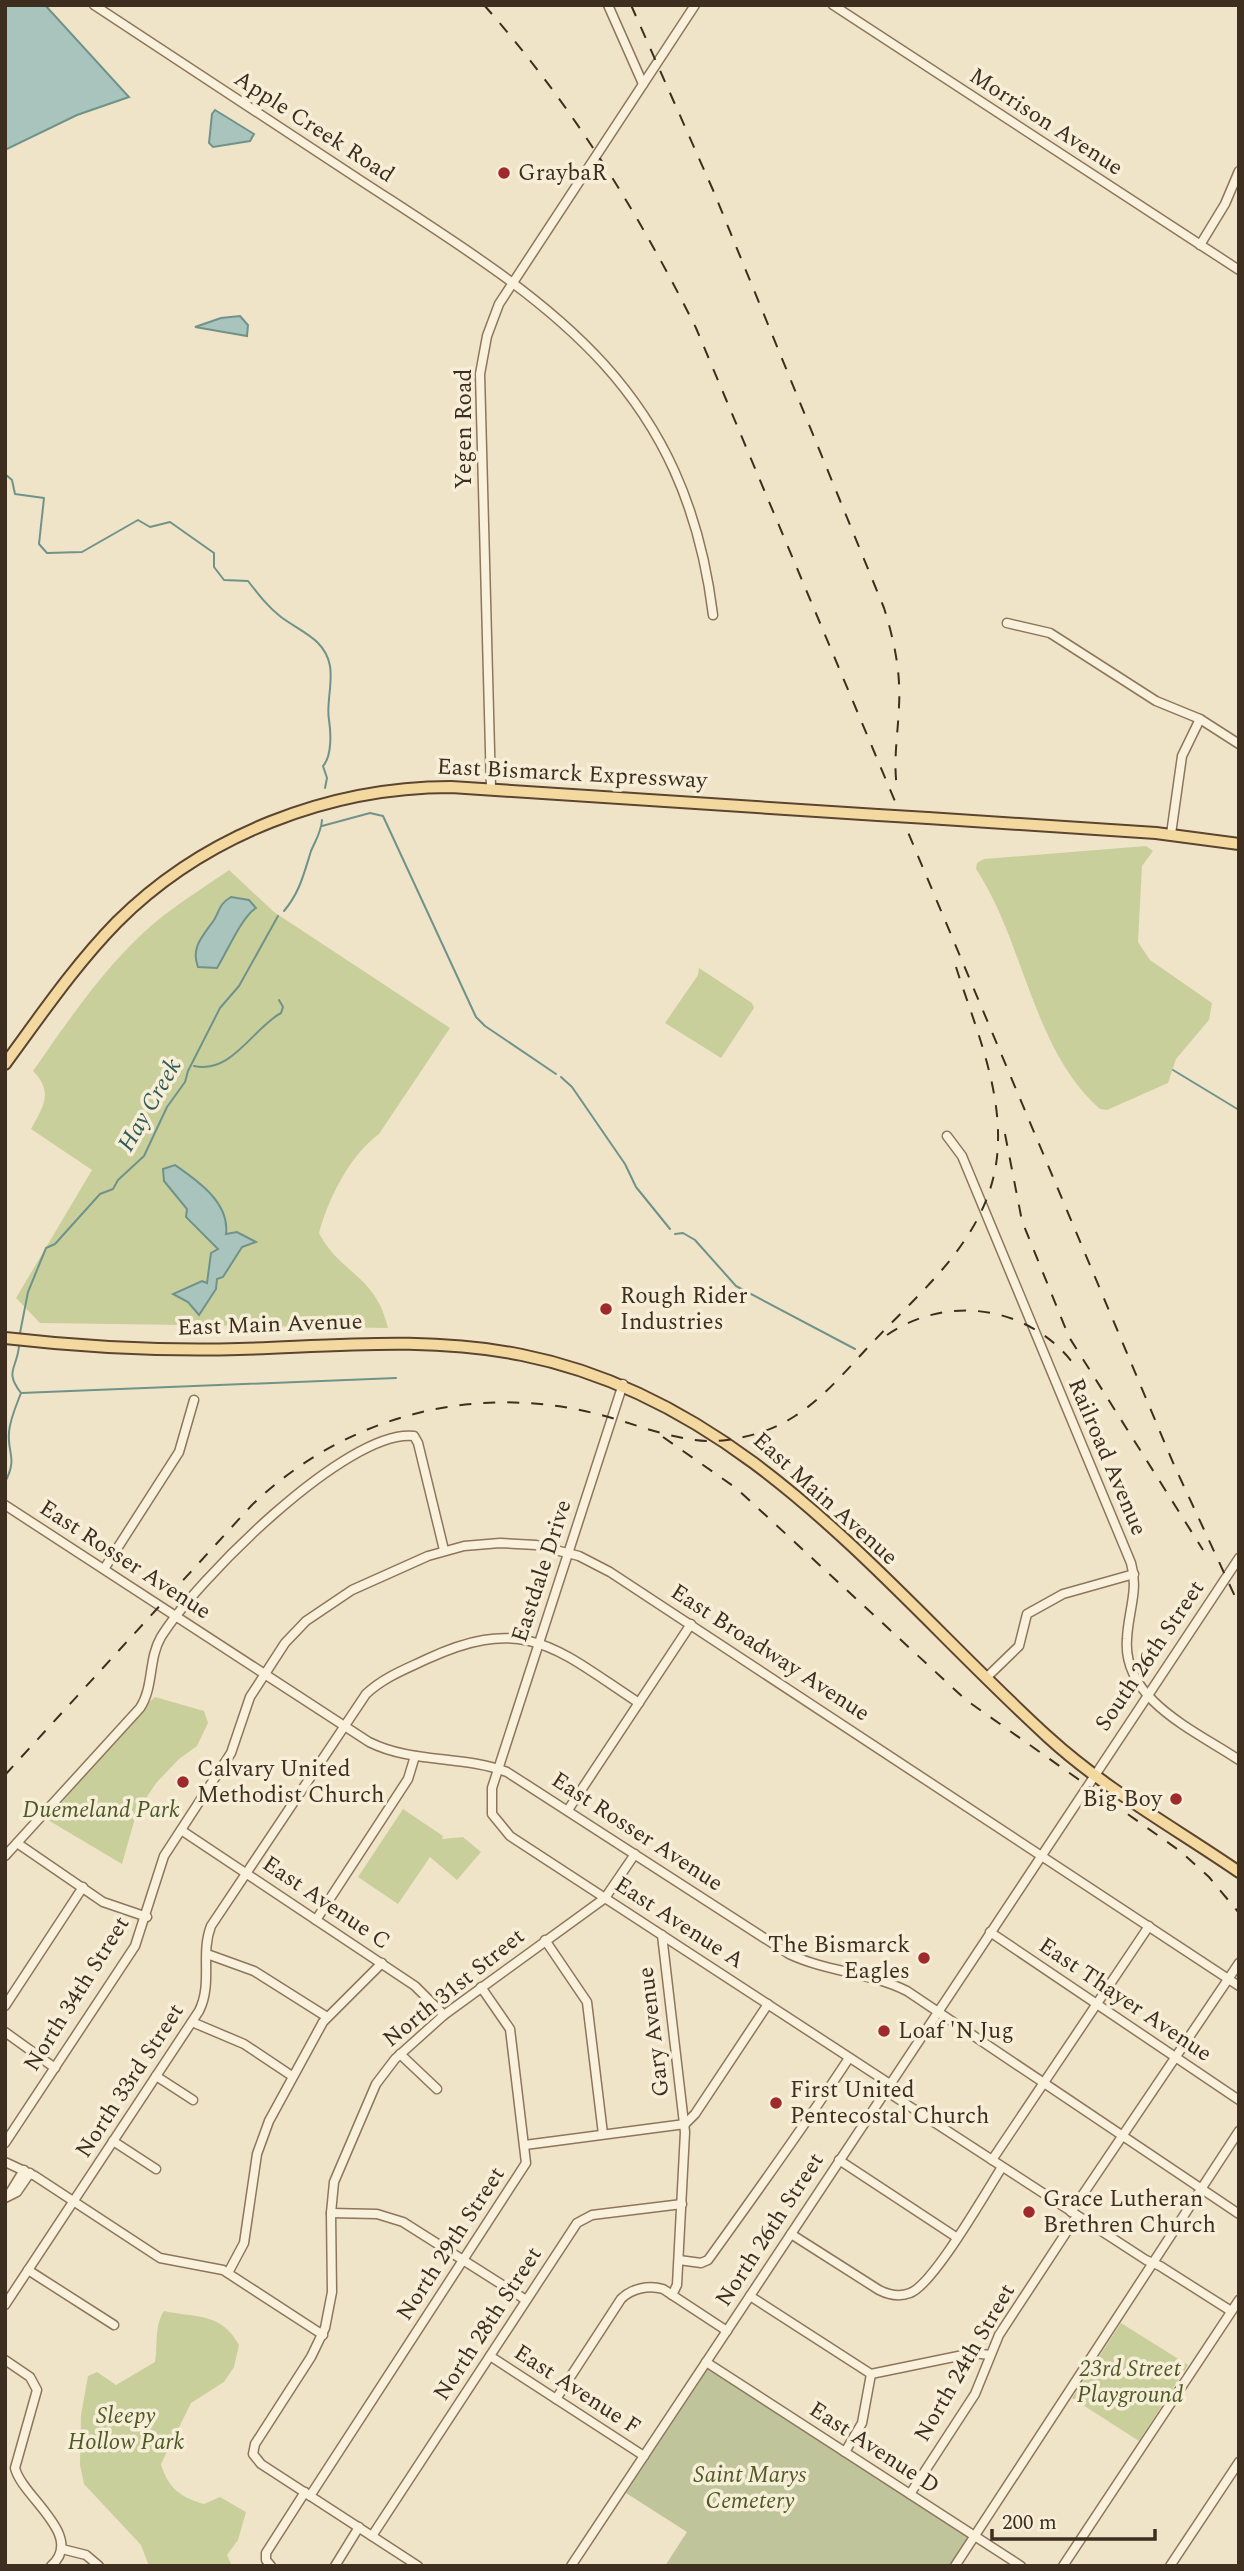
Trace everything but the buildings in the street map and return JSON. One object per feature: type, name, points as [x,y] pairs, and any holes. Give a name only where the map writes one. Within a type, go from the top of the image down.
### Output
[{"type":"main road","name":"East Bismarck Expressway","points":[[5,1064],[78,967],[117,922],[166,880],[217,847],[283,817],[345,799],[410,788],[491,788],[1171,834],[1239,844]]},
{"type":"main road","name":"East Main Avenue","points":[[5,1338],[86,1346],[195,1349],[327,1344],[446,1344],[543,1359],[622,1384],[688,1416],[761,1466],[1049,1738],[1094,1774],[1239,1872]]},
{"type":"street","name":"Apple Creek Road","points":[[93,5],[513,282],[590,346],[643,414],[672,465],[699,533],[713,615]]},
{"type":"street","points":[[608,5],[643,84]]},
{"type":"street","name":"Yegen Road","points":[[491,788],[480,374],[490,328],[513,282],[695,5]]},
{"type":"street","name":"Morrison Avenue","points":[[832,5],[1239,270]]},
{"type":"street","points":[[1200,245],[1225,204],[1239,171]]},
{"type":"street","points":[[1007,623],[1050,633],[1156,701],[1200,719],[1239,744]]},
{"type":"street","points":[[1171,834],[1182,755],[1200,719]]},
{"type":"street","name":"Railroad Avenue","points":[[947,1136],[962,1156],[1134,1574],[1127,1658],[1135,1679],[1147,1696],[1239,1760]]},
{"type":"street","name":"Eastdale Drive","points":[[498,1769],[622,1384]]},
{"type":"street","points":[[104,1569],[175,1461],[187,1433],[194,1400]]},
{"type":"street","points":[[5,1856],[140,1708],[147,1695],[156,1648],[175,1616],[275,1512],[300,1490],[367,1450],[414,1436],[444,1550]]},
{"type":"street","name":"East Rosser Avenue","points":[[5,1505],[376,1746],[415,1756],[468,1762],[498,1769],[568,1810],[789,1954],[820,1966],[891,1983],[938,2010],[1239,2214]]},
{"type":"street","name":"East Broadway Avenue","points":[[264,1674],[292,1635],[325,1606],[352,1590],[444,1550],[475,1544],[512,1543],[568,1552],[610,1572],[691,1624],[1239,1986]]},
{"type":"street","name":"South 26th Street","points":[[1094,1774],[1239,1558]]},
{"type":"street","points":[[986,1678],[1019,1646],[1027,1614],[1063,1594],[1134,1574]]},
{"type":"street","points":[[568,1810],[691,1624]]},
{"type":"street","points":[[342,1726],[359,1702],[377,1684],[458,1645],[501,1637],[540,1642],[565,1654],[639,1703]]},
{"type":"street","name":"North 34th Street","points":[[5,2143],[131,1953],[147,1917],[161,1862],[231,1753],[247,1702],[264,1674]]},
{"type":"street","name":"North 33rd Street","points":[[5,2305],[192,2022],[207,1990],[206,1954],[211,1926],[342,1726]]},
{"type":"street","points":[[316,1920],[408,1779],[415,1756]]},
{"type":"street","name":"East Avenue A","points":[[498,1769],[490,1799],[492,1814],[499,1826],[849,2058],[1002,2167],[1231,2311]]},
{"type":"street","name":"North 26th Street","points":[[571,2566],[1094,1774]]},
{"type":"street","name":"East Avenue C","points":[[181,1830],[382,1963],[426,1994],[444,2015]]},
{"type":"street","points":[[17,1843],[110,1905],[147,1917]]},
{"type":"street","name":"North 31st Street","points":[[308,2494],[261,2464],[253,2454],[255,2444],[323,2335],[331,2299],[331,2213],[338,2169],[365,2104],[380,2077],[400,2054],[444,2015],[606,1898],[635,1854]]},
{"type":"street","points":[[5,2006],[83,1887]]},
{"type":"street","points":[[992,2160],[1149,1926]]},
{"type":"street","name":"East Thayer Avenue","points":[[990,1932],[1239,2100]]},
{"type":"street","name":"Gary Avenue","points":[[662,1935],[685,2124],[679,2260],[677,2285],[672,2295]]},
{"type":"street","points":[[545,1940],[587,2002],[603,2134]]},
{"type":"street","points":[[206,1954],[254,1971],[327,2017]]},
{"type":"street","points":[[228,2273],[244,2243],[262,2137],[292,2076],[327,2017],[382,1963]]},
{"type":"street","name":"North 24th Street","points":[[910,2494],[975,2394],[999,2335],[1123,2136],[1239,1963]]},
{"type":"street","points":[[481,1987],[510,2029],[525,2145],[685,2124],[695,2114],[768,2004]]},
{"type":"street","points":[[192,2022],[247,2046],[292,2076]]},
{"type":"street","points":[[5,2032],[55,2068]]},
{"type":"street","points":[[400,2054],[437,2089]]},
{"type":"street","points":[[679,2260],[706,2262],[779,2164],[849,2058]]},
{"type":"street","points":[[156,2076],[193,2100]]},
{"type":"street","points":[[955,2566],[1154,2263],[1156,2255],[1239,2132]]},
{"type":"street","points":[[113,2141],[156,2169]]},
{"type":"street","name":"North 29th Street","points":[[268,2563],[266,2553],[308,2494],[524,2167],[525,2145]]},
{"type":"street","points":[[839,2160],[956,2237]]},
{"type":"street","points":[[5,2162],[27,2171],[160,2259],[212,2267],[228,2273],[323,2335]]},
{"type":"street","points":[[791,2234],[885,2293],[910,2294],[929,2278],[1002,2167]]},
{"type":"street","points":[[6,2197],[17,2192],[27,2171]]},
{"type":"street","name":"North 28th Street","points":[[372,2536],[580,2220],[592,2215],[682,2204]]},
{"type":"street","points":[[331,2213],[368,2213],[395,2218],[526,2300]]},
{"type":"street","points":[[28,2270],[114,2325]]},
{"type":"street","points":[[556,2399],[628,2293],[654,2287],[672,2295],[727,2331]]},
{"type":"street","points":[[750,2296],[871,2374],[973,2353],[989,2355]]},
{"type":"street","points":[[1063,2566],[1239,2300]]},
{"type":"street","name":"East Avenue F","points":[[490,2356],[644,2456]]},
{"type":"street","points":[[5,2360],[30,2377],[37,2390],[16,2459],[16,2472],[59,2532],[62,2549],[51,2566]]},
{"type":"street","name":"East Avenue D","points":[[706,2362],[1021,2566]]},
{"type":"street","points":[[845,2452],[865,2413],[871,2374]]},
{"type":"street","points":[[1170,2566],[1239,2462]]},
{"type":"street","points":[[308,2494],[414,2565]]},
{"type":"street","points":[[335,2566],[359,2527]]},
{"type":"street","points":[[62,2549],[86,2555],[99,2566]]},
{"type":"green space","points":[[1146,846],[1153,851],[1142,866],[1138,942],[1150,960],[1212,1003],[1209,1020],[1176,1059],[1168,1083],[1107,1110],[1100,1109],[1077,1084],[1044,1026],[1006,928],[976,869],[977,863],[984,859]]},
{"type":"green space","points":[[229,870],[274,912],[450,1028],[379,1134],[368,1143],[341,1179],[319,1233],[337,1258],[375,1297],[388,1328],[40,1323],[16,1298],[92,1170],[31,1129],[42,1107],[45,1093],[33,1071],[84,999],[127,948],[163,916]]},
{"type":"green space","points":[[699,968],[752,1003],[754,1008],[721,1058],[665,1023],[698,975]]},
{"type":"green space","name":"Duemeland Park","points":[[155,1697],[204,1711],[208,1723],[197,1746],[179,1759],[157,1782],[137,1811],[122,1864],[48,1820],[125,1724]]},
{"type":"green space","points":[[403,1809],[443,1836],[442,1839],[463,1837],[481,1852],[457,1880],[430,1857],[398,1904],[358,1877]]},
{"type":"green space","name":"Sleepy Hollow Park","points":[[164,2311],[216,2322],[232,2334],[239,2345],[234,2367],[224,2382],[191,2403],[161,2464],[171,2485],[182,2495],[204,2504],[220,2497],[246,2512],[238,2540],[227,2555],[232,2566],[149,2566],[141,2545],[84,2484],[80,2465],[81,2415],[88,2376],[97,2372],[116,2385],[155,2362],[158,2329]]},
{"type":"green space","name":"23rd Street Playground","points":[[1121,2323],[1188,2365],[1139,2441],[1072,2398]]},
{"type":"green space","name":"Saint Marys Cemetery","points":[[708,2369],[969,2537],[950,2566],[665,2566],[687,2532],[626,2493]]},
{"type":"water","points":[[5,5],[45,5],[129,97],[77,115],[5,150]]},
{"type":"water","points":[[215,110],[254,134],[250,141],[213,147],[209,143],[212,114]]},
{"type":"water","points":[[240,316],[248,325],[247,336],[195,327],[221,318]]},
{"type":"water","points":[[231,897],[249,900],[256,908],[240,927],[217,968],[198,967],[196,953],[199,942],[222,905]]},
{"type":"water","points":[[175,1165],[202,1186],[218,1203],[226,1223],[226,1234],[237,1232],[256,1242],[242,1247],[223,1277],[217,1279],[216,1289],[199,1315],[188,1302],[173,1294],[202,1281],[207,1283],[211,1253],[218,1249],[186,1217],[187,1209],[164,1181],[163,1169]]},
{"type":"waterway","name":"Hay Creek","points":[[5,474],[12,480],[15,494],[44,498],[39,544],[47,553],[82,552],[138,520],[150,527],[170,522],[214,553],[214,567],[224,580],[248,581],[276,613],[318,643],[327,657],[331,673],[328,707],[330,744],[323,766],[327,778],[325,788]]},
{"type":"waterway","points":[[322,826],[370,813],[383,816],[476,1017],[485,1026],[556,1074]]},
{"type":"waterway","name":"Hay Creek","points":[[284,911],[301,882],[322,820]]},
{"type":"waterway","name":"Hay Creek","points":[[20,1333],[28,1292],[46,1248],[55,1244],[100,1194],[113,1189],[118,1180],[144,1156],[167,1107],[185,1082],[220,1008],[239,986],[278,916]]},
{"type":"waterway","points":[[194,1066],[207,1067],[231,1057],[281,1013],[283,1007],[279,1000]]},
{"type":"waterway","points":[[1173,1070],[1239,1110]]},
{"type":"waterway","points":[[561,1077],[572,1087],[625,1164],[636,1187],[670,1229]]},
{"type":"waterway","points":[[675,1234],[683,1233],[695,1240],[736,1286],[855,1349]]},
{"type":"waterway","name":"Hay Creek","points":[[5,1482],[11,1467],[10,1427],[21,1393],[12,1375],[19,1346]]},
{"type":"waterway","points":[[21,1393],[396,1378]]},
{"type":"railway","points":[[484,5],[574,119],[626,200],[696,328],[1174,1465],[1239,1605]]},
{"type":"railway","points":[[631,5],[713,190],[884,608],[894,644],[899,681],[897,788]]},
{"type":"railway","points":[[5,1775],[251,1506],[287,1475],[326,1450],[368,1429],[412,1415],[457,1406],[503,1402],[550,1405],[597,1414],[694,1440],[727,1440],[754,1435],[779,1425],[816,1400],[951,1259],[981,1212],[991,1186],[997,1157],[996,1108],[986,1060],[956,967]]},
{"type":"railway","points":[[1005,1134],[1022,1221],[1069,1337],[1203,1550]]},
{"type":"railway","points":[[887,1335],[937,1313],[990,1313],[1015,1320],[1039,1332],[1060,1349],[1078,1370]]},
{"type":"railway","points":[[663,1437],[736,1488],[966,1700],[1180,1851],[1209,1877],[1239,1913]]},
{"type":"place","name":"GraybaR","points":[[504,173]]},
{"type":"place","name":"Rough Rider Industries","points":[[606,1309]]},
{"type":"place","name":"Calvary United Methodist Church","points":[[183,1782]]},
{"type":"place","name":"Big Boy","points":[[1176,1799]]},
{"type":"place","name":"The Bismarck Eagles","points":[[924,1958]]},
{"type":"place","name":"Loaf 'N Jug","points":[[884,2031]]},
{"type":"place","name":"First United Pentecostal Church","points":[[776,2103]]},
{"type":"place","name":"Grace Lutheran Brethren Church","points":[[1029,2212]]}]
